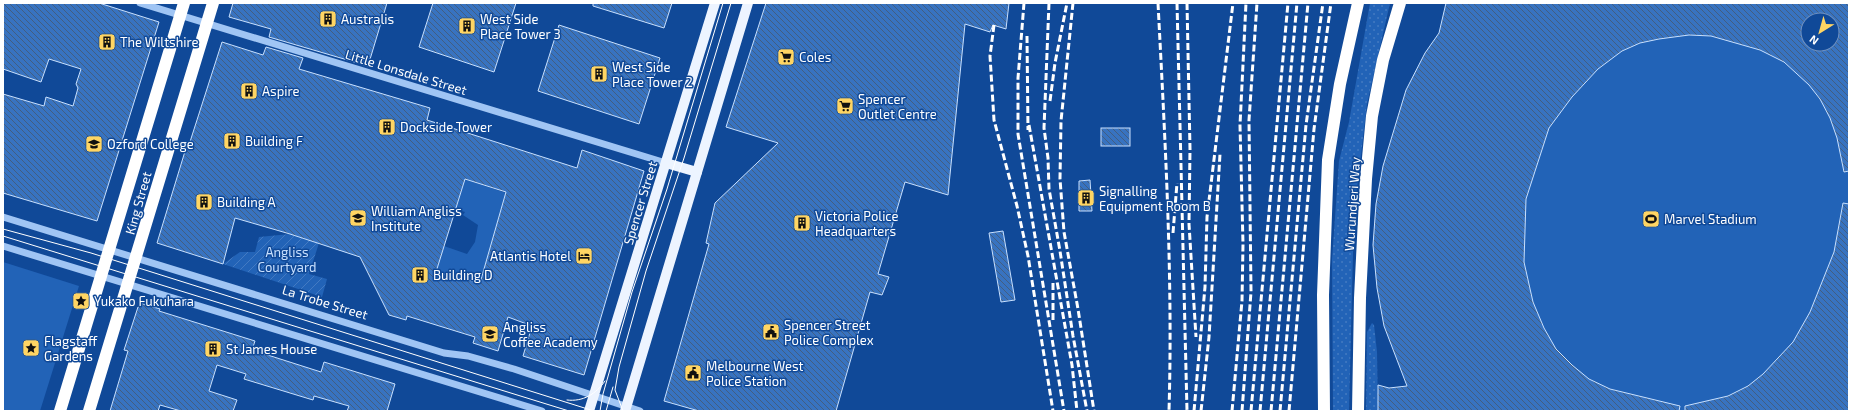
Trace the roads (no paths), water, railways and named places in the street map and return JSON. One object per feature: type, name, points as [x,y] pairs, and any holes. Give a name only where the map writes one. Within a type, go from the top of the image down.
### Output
[{"type":"highway","name":"King Street","points":[[63,410],[100,276],[184,3]]},
{"type":"highway","name":"King Street","points":[[89,411],[213,3]]},
{"type":"highway","name":"Wurundjeri Way","points":[[1324,411],[1323,295],[1328,160],[1340,84],[1358,3]]},
{"type":"highway","name":"Wurundjeri Way","points":[[1358,411],[1360,298],[1366,179],[1372,116],[1383,60],[1400,3]]},
{"type":"main road","name":"Spencer Street","points":[[589,411],[715,3]]},
{"type":"main road","points":[[626,409],[748,3]]},
{"type":"main road","points":[[666,163],[697,172]]},
{"type":"street","name":"Little Lonsdale Street","points":[[140,3],[666,163]]},
{"type":"street","name":"La Trobe Street","points":[[3,217],[444,353],[472,357],[514,369],[594,395],[626,409],[640,411]]},
{"type":"street","points":[[3,246],[542,411]]},
{"type":"tram line","points":[[600,411],[603,394],[632,292],[667,189],[723,3]]},
{"type":"tram line","points":[[623,411],[615,390],[619,367],[646,271],[684,158],[731,3]]},
{"type":"tram line","points":[[3,229],[91,253],[594,411]]},
{"type":"tram line","points":[[3,236],[569,411]]},
{"type":"tram line","points":[[567,400],[578,400],[589,396],[598,390],[605,381]]},
{"type":"tram line","points":[[606,411],[613,387]]},
{"type":"railway","points":[[1024,3],[1018,78],[1018,134],[1064,411]]},
{"type":"railway","points":[[1049,3],[1044,128],[1048,158],[1049,189],[1087,411]]},
{"type":"railway","points":[[1050,101],[1055,63],[1067,3]]},
{"type":"railway","points":[[1073,3],[1061,121],[1060,179],[1064,232],[1094,411]]},
{"type":"railway","points":[[1158,3],[1166,156],[1169,258],[1169,411]]},
{"type":"railway","points":[[1177,3],[1187,411]]},
{"type":"railway","points":[[1187,3],[1190,149],[1189,224],[1196,337]]},
{"type":"railway","points":[[1194,411],[1205,287],[1207,217],[1233,3]]},
{"type":"railway","points":[[1232,411],[1242,301],[1243,244],[1240,125],[1246,3]]},
{"type":"railway","points":[[1242,411],[1251,292],[1249,120],[1257,3]]},
{"type":"railway","points":[[1251,411],[1288,3]]},
{"type":"railway","points":[[1260,411],[1297,3]]},
{"type":"railway","points":[[1271,411],[1308,3]]},
{"type":"railway","points":[[1280,411],[1306,125],[1323,3]]},
{"type":"railway","points":[[1289,411],[1314,129],[1331,3]]},
{"type":"railway","points":[[994,25],[990,56],[994,120],[1017,206],[1028,256],[1053,411]]},
{"type":"railway","points":[[1027,36],[1028,130]]},
{"type":"railway","points":[[1029,125],[1072,365],[1077,411]]},
{"type":"railway","points":[[1201,411],[1209,337],[1220,154]]},
{"type":"railway","points":[[1173,233],[1177,183]]},
{"type":"railway","points":[[1053,283],[1053,321]]},
{"type":"place","name":"Australis","points":[[328,19]]},
{"type":"place","name":"West Side Place Tower 3","points":[[467,26]]},
{"type":"place","name":"The Wiltshire","points":[[107,42]]},
{"type":"place","name":"Coles","points":[[786,57]]},
{"type":"place","name":"West Side Place Tower 2","points":[[599,74]]},
{"type":"place","name":"Aspire","points":[[249,91]]},
{"type":"place","name":"Spencer Outlet Centre","points":[[845,106]]},
{"type":"place","name":"Dockside Tower","points":[[387,127]]},
{"type":"place","name":"Building F","points":[[232,141]]},
{"type":"place","name":"Ozford College","points":[[94,144]]},
{"type":"place","name":"Signalling Equipment Room B","points":[[1086,198]]},
{"type":"place","name":"Building A","points":[[204,202]]},
{"type":"place","name":"William Angliss Institute","points":[[358,218]]},
{"type":"place","name":"Marvel Stadium","points":[[1651,219]]},
{"type":"place","name":"Victoria Police Headquarters","points":[[802,223]]},
{"type":"place","name":"Atlantis Hotel","points":[[584,256]]},
{"type":"place","name":"Building D","points":[[420,275]]},
{"type":"place","name":"Yukako Fukuhara","points":[[81,301]]},
{"type":"place","name":"Spencer Street Police Complex","points":[[771,332]]},
{"type":"place","name":"Angliss Coffee Academy","points":[[490,334]]},
{"type":"place","name":"Flagstaff Gardens","points":[[31,348]]},
{"type":"place","name":"St James House","points":[[213,349]]},
{"type":"place","name":"Melbourne West Police Station","points":[[693,373]]},
{"type":"park label","name":"Angliss Courtyard","points":[[287,260]]}]
